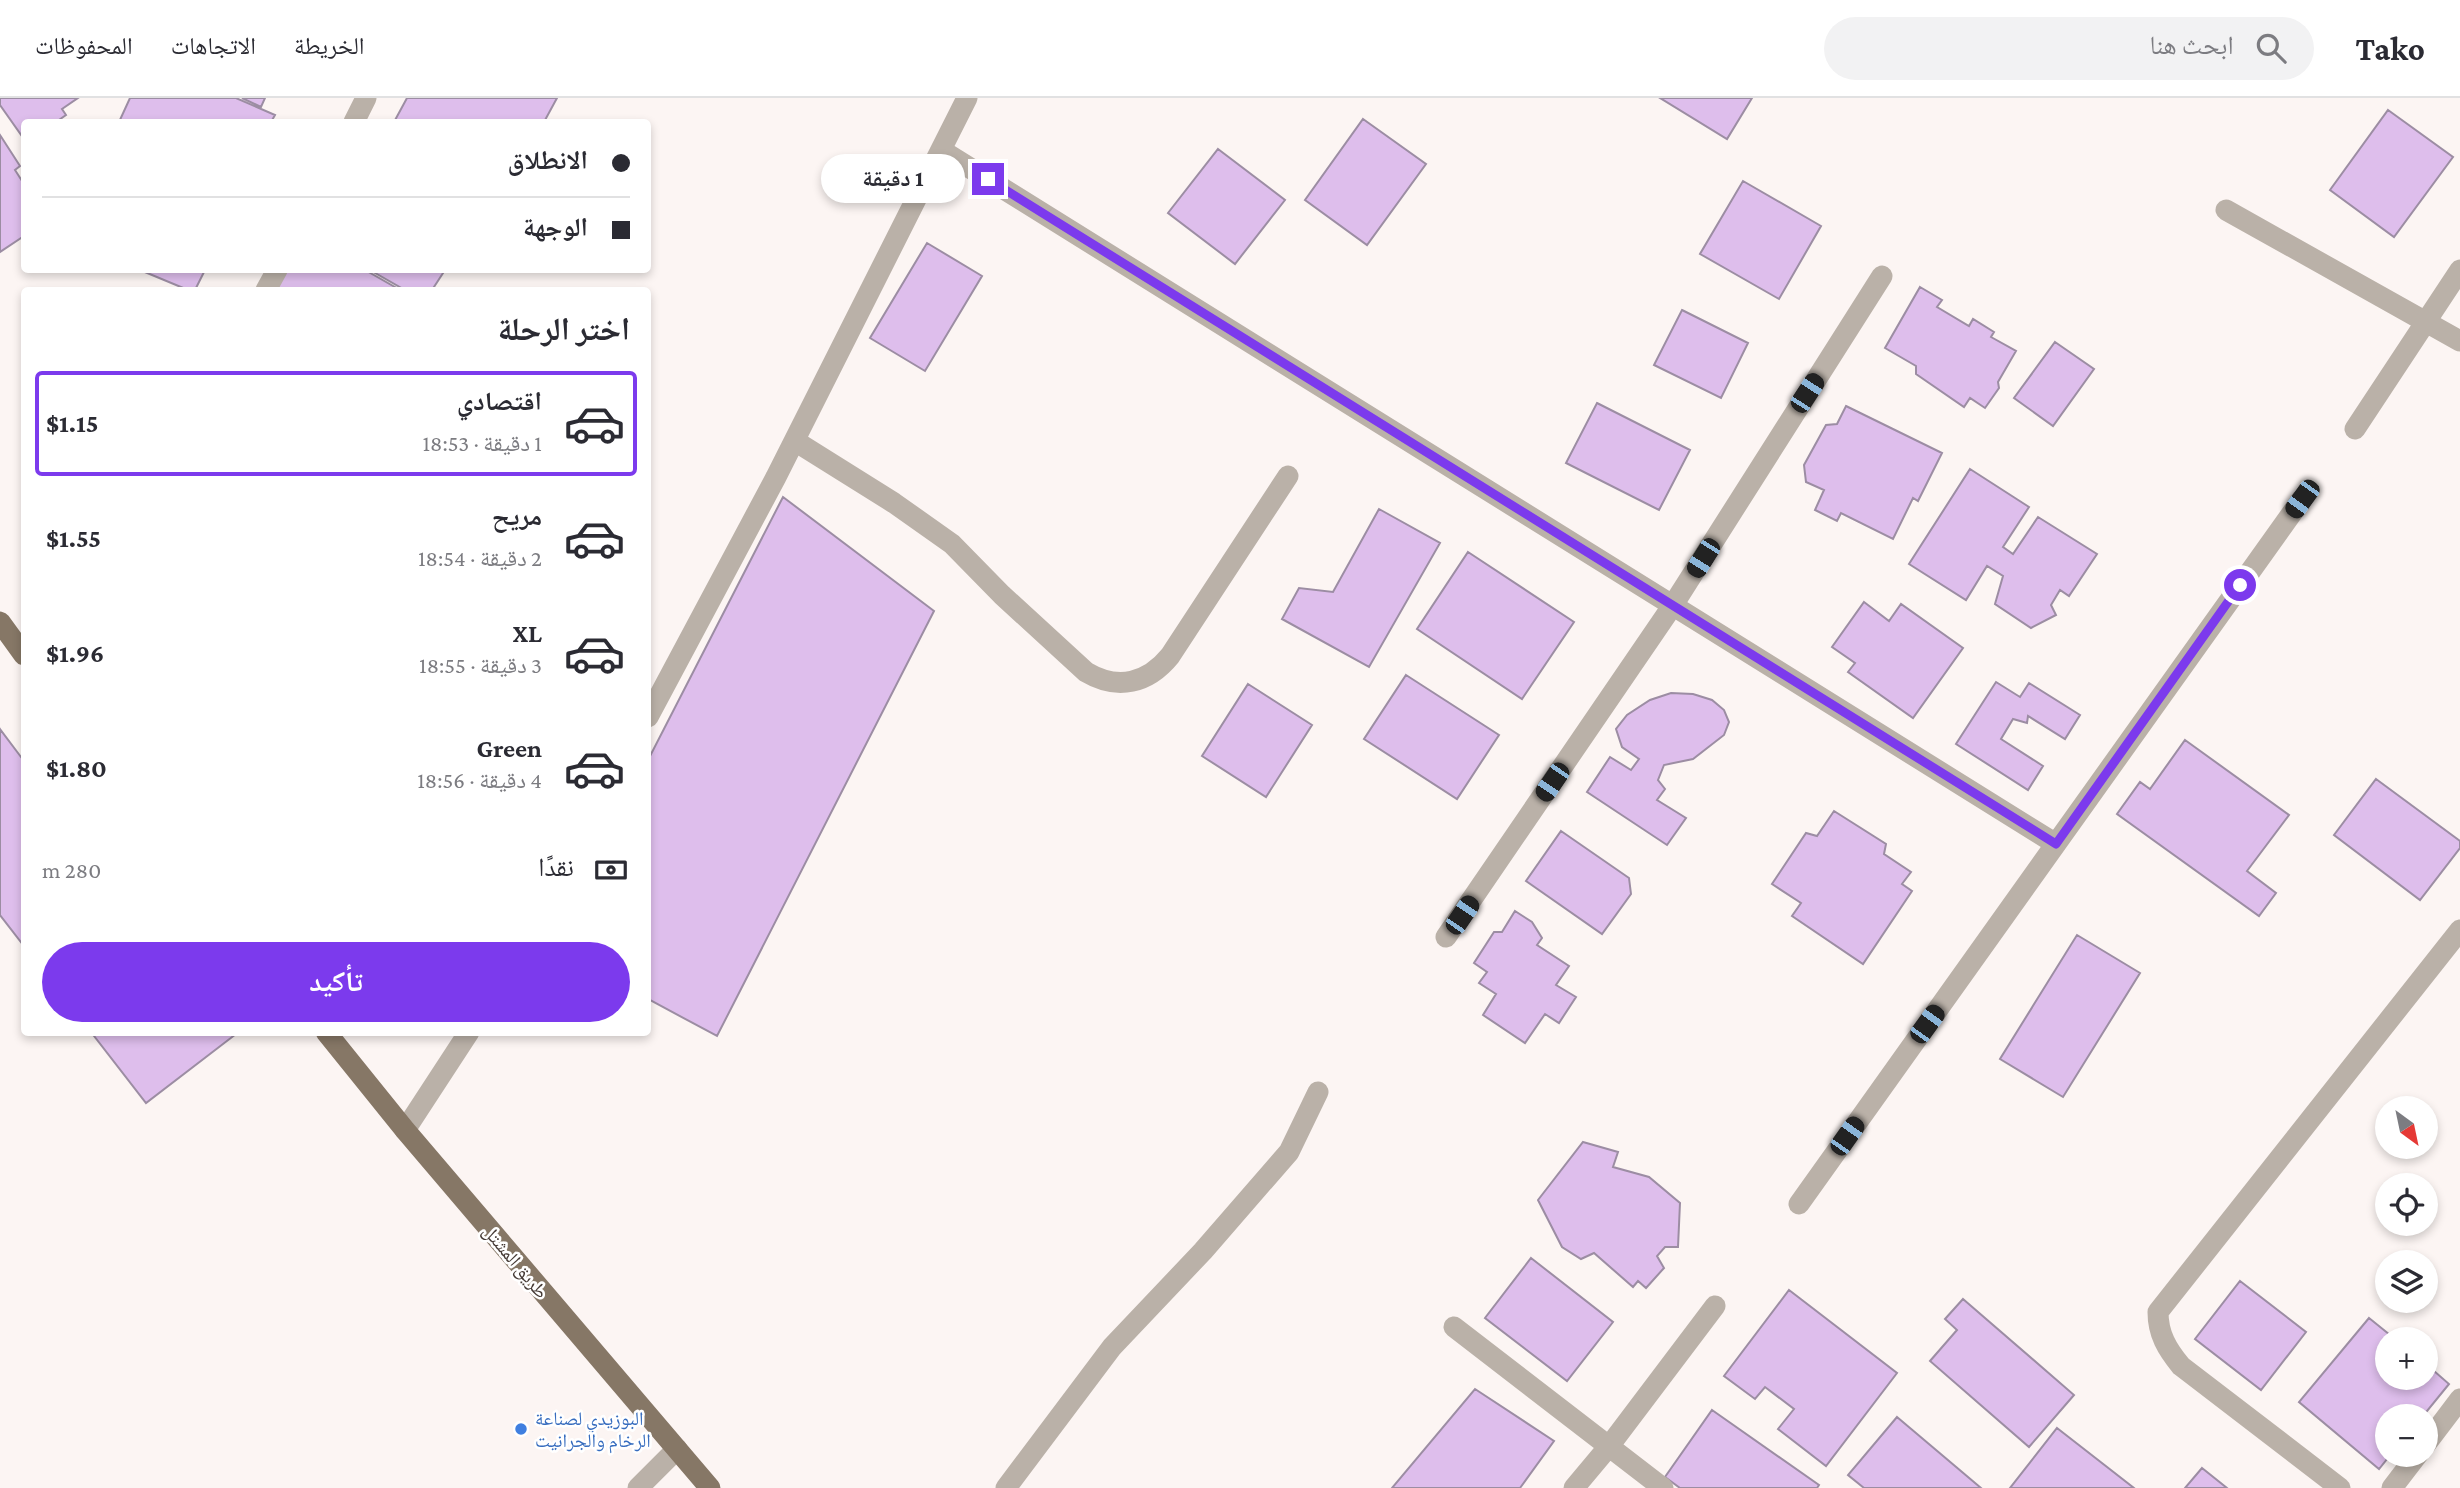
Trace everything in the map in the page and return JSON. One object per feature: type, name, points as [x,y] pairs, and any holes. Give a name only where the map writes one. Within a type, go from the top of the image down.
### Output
[{"type":"main road","points":[[0,622],[21,650]]},
{"type":"main road","name":"طريق المشتل","points":[[329,1036],[405,1130],[710,1488]]},
{"type":"street","points":[[356,119],[366,98]]},
{"type":"street","points":[[651,711],[795,441],[967,98]]},
{"type":"street","points":[[941,150],[2056,844]]},
{"type":"street","points":[[2226,210],[2460,341]]},
{"type":"street","points":[[2356,429],[2460,270]]},
{"type":"street","points":[[1446,937],[1673,605],[1882,276]]},
{"type":"street","points":[[795,441],[894,503],[952,544],[1087,672],[1099,680],[1117,682],[1133,682],[1158,671],[1288,477]]},
{"type":"street","points":[[1799,1204],[2302,499]]},
{"type":"street","points":[[2340,1488],[2181,1366],[2162,1337],[2158,1312],[2460,930]]},
{"type":"street","points":[[405,1130],[466,1036]]},
{"type":"street","points":[[1006,1488],[1112,1348],[1203,1251],[1289,1152],[1318,1092]]},
{"type":"street","points":[[1574,1488],[1610,1445],[1715,1306]]},
{"type":"street","points":[[1454,1327],[1663,1488]]},
{"type":"street","points":[[2438,1428],[2460,1399]]},
{"type":"street","points":[[638,1488],[677,1449]]},
{"type":"street","points":[[2392,1488],[2408,1467]]},
{"type":"building","points":[[0,98],[78,98],[62,109],[66,115],[60,119],[21,119],[21,135],[0,105]]},
{"type":"building","points":[[130,98],[236,98],[275,115],[273,119],[120,119]]},
{"type":"building","points":[[242,98],[265,98],[261,107]]},
{"type":"building","points":[[407,98],[557,98],[546,119],[396,119]]},
{"type":"building","points":[[1660,98],[1752,98],[1727,139]]},
{"type":"building","points":[[2388,110],[2453,157],[2394,237],[2330,190]]},
{"type":"building","points":[[1363,119],[1426,164],[1367,245],[1305,200]]},
{"type":"building","points":[[0,135],[20,166],[15,170],[21,179],[21,238],[0,252]]},
{"type":"building","points":[[1218,149],[1285,200],[1235,264],[1168,213]]},
{"type":"building","points":[[1743,181],[1821,226],[1779,299],[1700,254]]},
{"type":"building","points":[[927,243],[982,276],[925,371],[870,338]]},
{"type":"building","points":[[147,273],[204,273],[196,287],[181,287]]},
{"type":"building","points":[[282,273],[370,273],[395,287],[273,287]]},
{"type":"building","points":[[375,273],[443,273],[434,287],[400,287]]},
{"type":"building","points":[[1920,287],[1942,300],[1937,307],[1969,326],[1973,319],[1994,332],[1991,337],[2016,351],[1998,382],[1999,388],[1985,408],[1970,398],[1964,407],[1916,374],[1916,366],[1885,348]]},
{"type":"building","points":[[1682,310],[1748,343],[1721,398],[1654,365]]},
{"type":"building","points":[[2055,342],[2094,369],[2053,426],[2014,398]]},
{"type":"building","points":[[1597,403],[1690,450],[1659,510],[1566,463]]},
{"type":"building","points":[[1846,406],[1942,453],[1918,501],[1913,498],[1893,539],[1841,513],[1837,521],[1815,510],[1824,490],[1806,482],[1804,465],[1826,425],[1837,424]]},
{"type":"building","points":[[1970,469],[2029,507],[2003,547],[2013,554],[2038,517],[2097,554],[2069,596],[2060,590],[2051,605],[2056,615],[2031,628],[1995,604],[2003,576],[1987,566],[1966,600],[1909,564]]},
{"type":"building","points":[[783,497],[934,611],[717,1036],[651,1001],[651,754]]},
{"type":"building","points":[[1379,509],[1440,543],[1369,667],[1282,619],[1299,588],[1333,592]]},
{"type":"building","points":[[1468,552],[1574,622],[1522,699],[1417,629]]},
{"type":"building","points":[[1864,602],[1889,621],[1901,604],[1963,648],[1913,718],[1848,672],[1855,663],[1832,647]]},
{"type":"building","points":[[1406,675],[1499,735],[1457,799],[1364,739]]},
{"type":"building","points":[[1996,682],[2020,697],[2029,683],[2080,715],[2065,739],[2028,716],[2027,723],[2013,719],[2001,739],[2043,766],[2028,790],[1956,744]]},
{"type":"building","points":[[1248,684],[1312,725],[1266,797],[1202,756]]},
{"type":"building","points":[[1671,693],[1693,694],[1712,700],[1724,710],[1729,722],[1724,735],[1693,759],[1664,765],[1658,780],[1665,789],[1657,800],[1686,818],[1667,845],[1587,792],[1610,757],[1631,770],[1639,759],[1622,747],[1616,729],[1627,715],[1650,700]]},
{"type":"building","points":[[0,729],[21,757],[21,942],[0,915]]},
{"type":"building","points":[[2185,740],[2289,815],[2247,871],[2276,893],[2259,916],[2117,814],[2140,782],[2150,789]]},
{"type":"building","points":[[2376,779],[2460,841],[2460,848],[2420,900],[2334,835]]},
{"type":"building","points":[[1834,811],[1886,844],[1884,854],[1911,872],[1902,884],[1912,891],[1863,964],[1792,916],[1801,903],[1772,884],[1806,833],[1817,836]]},
{"type":"building","points":[[1561,831],[1629,878],[1631,894],[1602,934],[1526,881]]},
{"type":"building","points":[[1515,911],[1532,922],[1542,938],[1537,945],[1569,966],[1556,985],[1576,997],[1559,1023],[1545,1014],[1525,1043],[1483,1015],[1496,994],[1479,983],[1487,972],[1474,963],[1494,932],[1502,932]]},
{"type":"building","points":[[2077,935],[2140,973],[2063,1097],[2000,1059]]},
{"type":"building","points":[[94,1036],[233,1036],[146,1103]]},
{"type":"building","points":[[1583,1142],[1618,1152],[1613,1167],[1649,1177],[1680,1203],[1678,1247],[1665,1247],[1657,1256],[1664,1268],[1646,1288],[1638,1281],[1633,1287],[1594,1253],[1581,1259],[1562,1247],[1538,1200]]},
{"type":"building","points":[[1531,1258],[1613,1322],[1567,1381],[1485,1318]]},
{"type":"building","points":[[2240,1281],[2306,1332],[2261,1390],[2195,1339]]},
{"type":"building","points":[[1789,1290],[1897,1373],[1826,1466],[1778,1429],[1794,1409],[1765,1387],[1755,1399],[1724,1376]]},
{"type":"building","points":[[1963,1299],[2074,1395],[2029,1447],[1930,1361],[1957,1330],[1945,1319]]},
{"type":"building","points":[[2369,1318],[2380,1327],[2375,1327],[2375,1390],[2438,1390],[2438,1374],[2449,1384],[2433,1404],[2375,1404],[2375,1466],[2299,1402]]},
{"type":"building","points":[[1475,1389],[1554,1441],[1520,1488],[1392,1488]]},
{"type":"building","points":[[1712,1410],[1819,1485],[1817,1488],[1680,1488],[1665,1477]]},
{"type":"building","points":[[1897,1417],[1981,1488],[1864,1488],[1848,1475]]},
{"type":"building","points":[[2057,1428],[2134,1488],[2010,1488]]},
{"type":"building","points":[[2202,1468],[2227,1488],[2185,1488]]},
{"type":"place","name":"البوزيدي لصناعة الرخام والجرانيت","points":[[521,1429]]},
{"type":"route","points":[[988,179],[2056,844],[2240,585]]}]
